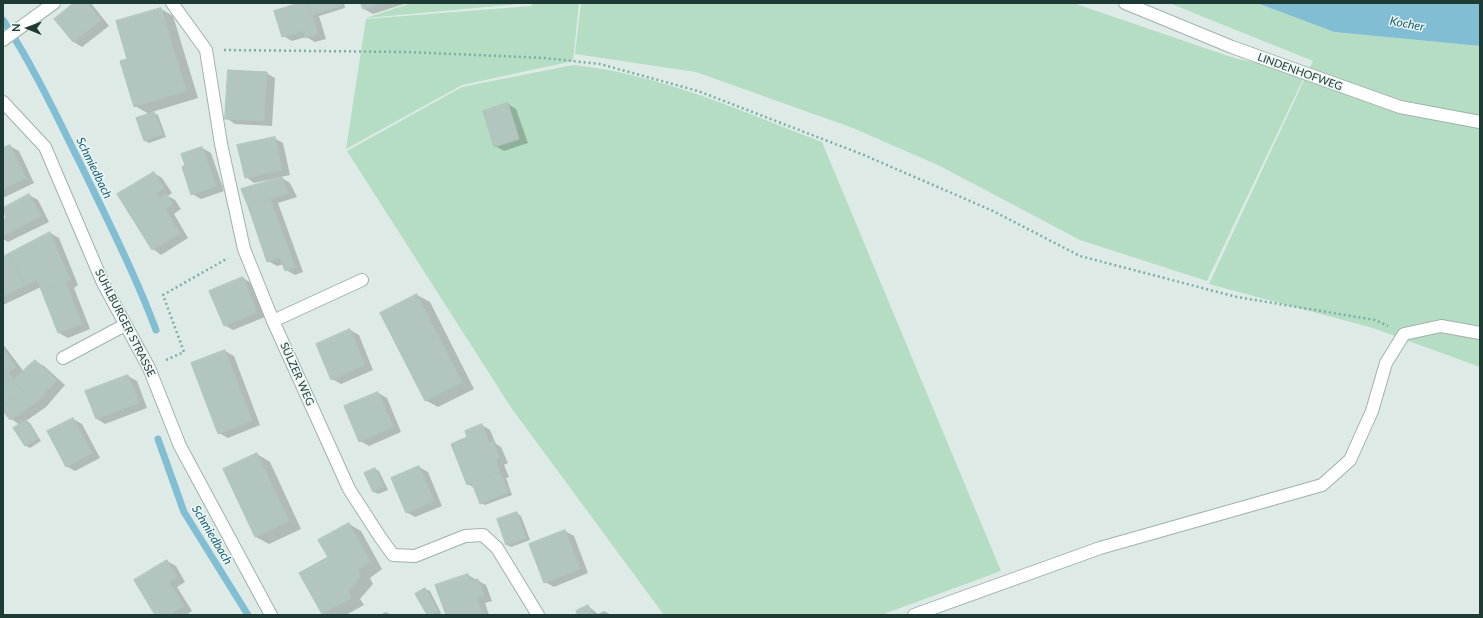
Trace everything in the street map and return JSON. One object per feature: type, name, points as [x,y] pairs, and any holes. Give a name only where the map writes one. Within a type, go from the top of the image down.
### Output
[{"type":"street","points":[[3,40],[54,3]]},
{"type":"street","name":"SÜLZER WEG","points":[[172,3],[206,50],[221,144],[244,249],[273,321],[349,489],[393,555],[415,556],[465,536],[483,535],[497,548],[538,615]]},
{"type":"street","name":"LINDENHOFWEG","points":[[1125,3],[1232,47],[1400,107],[1480,122]]},
{"type":"street","name":"SUHLBURGER STRASSE","points":[[3,102],[45,147],[103,283],[149,368],[180,446],[270,615]]},
{"type":"street","points":[[273,321],[362,280]]},
{"type":"street","points":[[63,358],[125,325]]},
{"type":"street","points":[[914,615],[1100,548],[1322,485],[1350,460],[1372,410],[1386,363],[1404,334],[1441,326],[1480,333]]},
{"type":"path","points":[[206,50],[407,52],[544,58],[600,64],[698,91],[864,156],[993,211],[1080,256],[1237,297],[1375,320],[1404,334]]},
{"type":"path","points":[[149,368],[184,352],[163,295],[244,249]]},
{"type":"green space","points":[[411,3],[530,3],[366,18]]},
{"type":"green space","points":[[533,3],[579,3],[573,61],[462,85],[346,149],[366,19],[531,6]]},
{"type":"green space","points":[[581,3],[1073,3],[1234,58],[1306,73],[1207,281],[1080,240],[940,166],[853,128],[696,72],[575,54]]},
{"type":"green space","points":[[1169,3],[1257,3],[1334,32],[1480,46],[1480,367],[1373,328],[1209,284],[1313,61]]},
{"type":"green space","points":[[573,65],[637,76],[669,85],[731,106],[822,142],[1001,571],[881,615],[664,615],[512,409],[347,151],[462,87]]},
{"type":"water","name":"Kocher","points":[[1257,3],[1480,3],[1480,46],[1334,32]]},
{"type":"building","points":[[74,3],[87,3],[101,20],[73,42],[54,19]]},
{"type":"building","points":[[300,3],[308,3],[318,34],[305,38],[303,31],[282,37],[274,11]]},
{"type":"building","points":[[308,3],[341,3],[341,6],[312,15]]},
{"type":"building","points":[[361,3],[383,3],[363,9]]},
{"type":"building","points":[[161,8],[186,91],[134,107],[120,61],[127,59],[116,21]]},
{"type":"building","points":[[228,70],[267,72],[264,121],[225,119]]},
{"type":"building","points":[[508,103],[519,139],[494,147],[483,111]]},
{"type":"building","points":[[154,112],[163,134],[144,141],[136,118]]},
{"type":"building","points":[[275,137],[282,170],[245,178],[237,145]]},
{"type":"building","points":[[10,145],[26,178],[3,189],[3,148]]},
{"type":"building","points":[[202,147],[216,186],[191,195],[182,167],[185,165],[181,154]]},
{"type":"building","points":[[154,172],[164,188],[156,193],[159,198],[166,194],[173,204],[165,209],[180,233],[152,250],[117,194]]},
{"type":"building","points":[[282,177],[288,193],[248,206],[241,189]]},
{"type":"building","points":[[29,194],[41,216],[3,236],[3,220],[6,218],[3,208]]},
{"type":"building","points":[[270,198],[295,267],[285,271],[280,257],[267,262],[248,206]]},
{"type":"building","points":[[50,232],[70,280],[42,292],[37,280],[25,286],[10,253]]},
{"type":"building","points":[[10,253],[25,286],[3,296],[3,257]]},
{"type":"building","points":[[243,277],[257,312],[224,326],[209,291]]},
{"type":"building","points":[[66,283],[82,324],[58,333],[42,292]]},
{"type":"building","points":[[417,294],[462,382],[425,401],[380,313]]},
{"type":"building","points":[[350,329],[365,365],[331,380],[316,344]]},
{"type":"building","points":[[3,349],[16,367],[8,372],[13,380],[3,387]]},
{"type":"building","points":[[225,350],[252,421],[218,434],[191,363]]},
{"type":"building","points":[[35,360],[57,380],[37,402],[10,420],[3,411],[3,406],[23,392],[13,380]]},
{"type":"building","points":[[128,375],[139,403],[96,419],[85,391]]},
{"type":"building","points":[[13,380],[23,392],[3,406],[3,387]]},
{"type":"building","points":[[378,392],[393,427],[359,442],[344,406]]},
{"type":"building","points":[[73,418],[92,453],[66,467],[47,431]]},
{"type":"building","points":[[26,420],[38,438],[25,446],[13,428]]},
{"type":"building","points":[[482,424],[489,443],[493,441],[499,458],[496,460],[500,472],[467,485],[451,444],[467,437],[465,431]]},
{"type":"building","points":[[257,453],[289,521],[255,537],[223,469]]},
{"type":"building","points":[[419,466],[434,501],[406,513],[391,478]]},
{"type":"building","points":[[375,468],[384,487],[373,492],[364,473]]},
{"type":"building","points":[[500,472],[509,492],[480,504],[472,483]]},
{"type":"building","points":[[517,512],[526,538],[506,545],[497,519]]},
{"type":"building","points":[[349,523],[370,561],[358,570],[361,576],[348,591],[351,598],[322,614],[299,573],[328,557],[318,540]]},
{"type":"building","points":[[565,530],[580,569],[544,583],[529,544]]},
{"type":"building","points":[[167,560],[177,577],[169,582],[184,606],[169,615],[155,615],[134,580]]},
{"type":"building","points":[[468,574],[471,581],[478,579],[484,596],[477,598],[482,615],[446,615],[435,585]]},
{"type":"building","points":[[425,588],[438,611],[430,615],[427,615],[415,594]]},
{"type":"building","points":[[588,605],[593,615],[578,615],[576,611]]},
{"type":"waterway","name":"Schmiedbach","points":[[3,20],[35,74],[82,167],[130,268],[156,330]]},
{"type":"waterway","name":"Schmiedbach","points":[[158,439],[184,512],[248,615]]}]
